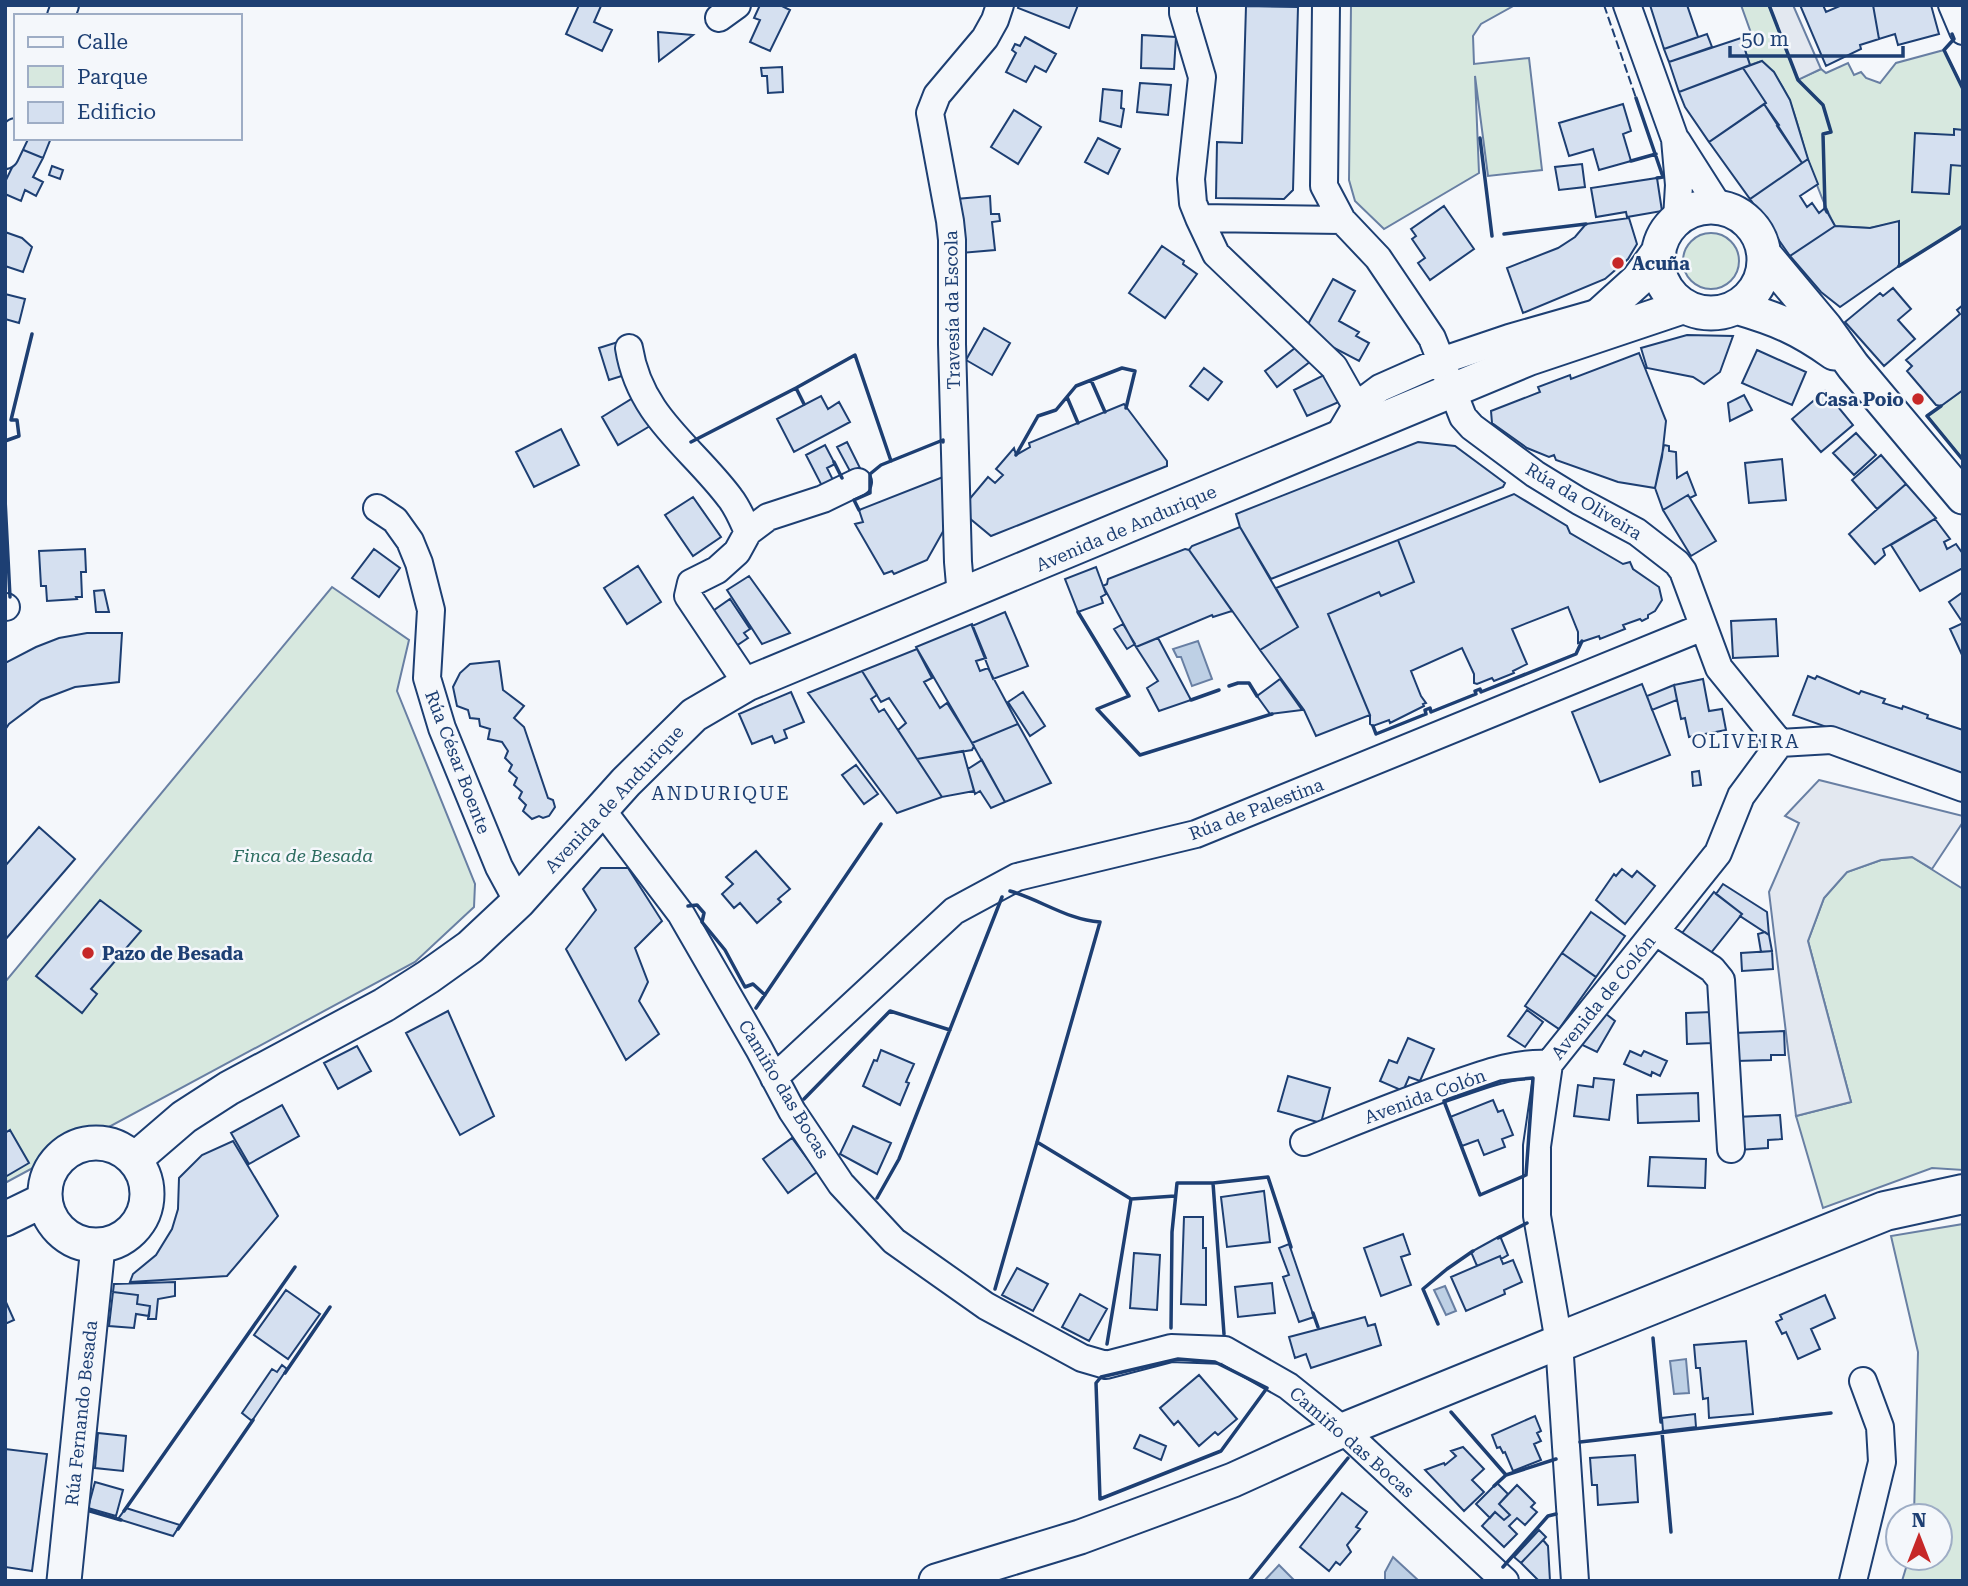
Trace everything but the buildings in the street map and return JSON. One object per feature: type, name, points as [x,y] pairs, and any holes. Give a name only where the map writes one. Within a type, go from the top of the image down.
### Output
[{"type":"highway","points":[[1559,1342],[1885,1211],[1963,1194]]},
{"type":"main road","points":[[1566,345],[1637,280],[1659,251],[1668,228],[1677,219],[1697,209],[1719,207],[1733,211],[1745,218],[1754,228],[1765,254],[1853,366],[1963,497]]},
{"type":"main road","points":[[1659,251],[1661,276],[1674,298],[1685,306],[1710,313],[1724,312],[1747,300],[1761,279],[1765,254]]},
{"type":"main road","name":"Avenida de Andurique","points":[[134,1160],[184,1117],[229,1088],[384,1005],[428,978],[470,947],[518,902],[626,782],[694,715],[747,684],[1336,440],[1447,375],[1566,345],[1685,306]]},
{"type":"main road","points":[[1736,307],[1768,316],[1802,331],[1853,366]]},
{"type":"main road","points":[[108,1144],[122,1150],[134,1160],[143,1174],[147,1190],[146,1206],[140,1222],[129,1234],[99,1246],[83,1245],[62,1234],[48,1215],[44,1200],[45,1183],[51,1167],[62,1155],[77,1146],[108,1144]]},
{"type":"main road","points":[[5,1219],[44,1200]]},
{"type":"main road","name":"Rúa Fernando Besada","points":[[64,1581],[99,1246]]},
{"type":"main road","points":[[936,1581],[1080,1536],[1245,1475],[1343,1430],[1559,1342]]},
{"type":"street","name":"Travesía da Escola","points":[[961,596],[954,426],[952,240],[930,113],[937,95],[985,38],[996,20],[1000,5]]},
{"type":"street","name":"Rúa da Oliveira","points":[[1326,5],[1324,186],[1342,220],[1384,267],[1432,338],[1463,416],[1472,427],[1535,474],[1637,532],[1683,570],[1719,668],[1780,743]]},
{"type":"street","points":[[1627,5],[1675,139],[1719,207]]},
{"type":"street","points":[[1952,5],[1963,31]]},
{"type":"street","points":[[1181,8],[1202,77],[1191,179],[1193,203],[1199,218],[1216,254],[1334,367],[1356,406]]},
{"type":"street","points":[[5,155],[14,136]]},
{"type":"street","points":[[1675,139],[1679,185],[1677,219]]},
{"type":"street","points":[[1199,218],[1342,220]]},
{"type":"street","name":"Avenida de Andurique","points":[[1336,440],[1356,406],[1380,388],[1447,375],[1509,338],[1600,312]]},
{"type":"street","points":[[629,348],[633,371],[642,392],[668,431],[731,499],[748,532]]},
{"type":"street","points":[[747,684],[688,596],[691,583],[717,570],[737,552],[748,532],[768,517],[823,499],[858,482]]},
{"type":"street","name":"Rúa César Boente","points":[[377,508],[395,520],[410,541],[419,563],[431,610],[427,678],[442,728],[499,867],[518,902]]},
{"type":"street","name":"Rúa de Palestina","points":[[774,1078],[954,911],[1017,877],[1196,834],[1703,627]]},
{"type":"street","points":[[1780,743],[1832,740],[1963,788]]},
{"type":"street","name":"Avenida de Colón","points":[[1575,1581],[1559,1342],[1536,1216],[1537,1146],[1549,1064],[1718,853],[1741,796],[1780,743]]},
{"type":"street","name":"Camiño das Bocas","points":[[602,810],[681,914],[792,1111],[841,1184],[894,1241],[985,1306],[1082,1358],[1106,1365],[1171,1348],[1225,1350],[1288,1386],[1343,1430],[1506,1581]]},
{"type":"street","points":[[1656,932],[1712,969],[1721,980],[1731,1149]]},
{"type":"street","name":"Avenida Colón","points":[[1304,1142],[1401,1103],[1484,1074],[1527,1063],[1549,1064]]},
{"type":"street","points":[[1853,1581],[1882,1462],[1880,1427],[1863,1381]]},
{"type":"green space","points":[[1351,5],[1515,5],[1481,24],[1473,36],[1474,64],[1529,58],[1542,170],[1488,176],[1475,76],[1479,173],[1384,229],[1355,201],[1349,180]]},
{"type":"green space","points":[[1741,5],[1769,5],[1799,79],[1821,69],[1826,73],[1848,63],[1854,75],[1861,72],[1866,78],[1880,83],[1896,63],[1944,50],[1963,89],[1963,226],[1899,266],[1899,222],[1870,228],[1835,226],[1816,182],[1786,92],[1762,61],[1750,65],[1741,38],[1751,33]]},
{"type":"green space","points":[[1705,233],[1717,233],[1727,237],[1735,245],[1739,261],[1735,277],[1727,285],[1717,289],[1705,289],[1695,285],[1687,277],[1683,267],[1683,255],[1687,245],[1695,237]]},
{"type":"green space","points":[[1963,390],[1963,460],[1927,416]]},
{"type":"green space","name":"Finca de Besada","points":[[332,587],[409,640],[397,691],[475,884],[474,907],[415,962],[5,1183],[5,982]]},
{"type":"green space","points":[[1912,857],[1963,889],[1963,1170],[1932,1168],[1823,1208],[1796,1116],[1851,1102],[1808,941],[1824,898],[1847,872],[1881,860]]},
{"type":"green space","points":[[1963,1224],[1963,1581],[1902,1581],[1905,1572],[1954,1572],[1954,1502],[1914,1502],[1918,1352],[1891,1236]]},
{"type":"shaded area","points":[[1769,5],[1793,5],[1821,69],[1798,80]]},
{"type":"shaded area","points":[[1819,780],[1963,816],[1963,822],[1932,869],[1912,857],[1881,860],[1847,872],[1824,898],[1808,941],[1851,1102],[1796,1116],[1769,892],[1799,823],[1785,816]]},
{"type":"water","points":[[1198,641],[1212,679],[1192,686],[1181,657],[1177,657],[1173,649]]},
{"type":"water","points":[[1445,1286],[1456,1311],[1446,1315],[1434,1290]]},
{"type":"water","points":[[1686,1359],[1689,1393],[1674,1394],[1670,1361]]},
{"type":"water","points":[[1393,1557],[1419,1581],[1385,1581],[1385,1572]]},
{"type":"water","points":[[1279,1565],[1294,1580],[1264,1581]]},
{"type":"fence","points":[[1604,5],[1636,98]]},
{"type":"wall","points":[[1769,5],[1798,80],[1823,105],[1831,132],[1823,134],[1827,212]]},
{"type":"wall","points":[[1952,34],[1954,39],[1944,50],[1963,89]]},
{"type":"wall","points":[[1636,98],[1663,177],[1657,178]]},
{"type":"wall","points":[[1480,138],[1492,236]]},
{"type":"wall","points":[[1631,161],[1656,154]]},
{"type":"wall","points":[[1504,234],[1586,224]]},
{"type":"wall","points":[[1899,266],[1963,226]]},
{"type":"wall","points":[[5,441],[19,436],[17,420],[11,420],[32,334]]},
{"type":"wall","points":[[691,442],[855,355],[891,461]]},
{"type":"wall","points":[[1016,455],[1038,416],[1056,410],[1076,386],[1122,368],[1135,371],[1126,408]]},
{"type":"wall","points":[[1091,380],[1105,412]]},
{"type":"wall","points":[[796,388],[804,404]]},
{"type":"wall","points":[[1067,397],[1078,423]]},
{"type":"wall","points":[[1941,406],[1927,416],[1963,460]]},
{"type":"wall","points":[[859,510],[854,500],[870,493],[870,474],[881,465],[943,442]]},
{"type":"wall","points":[[834,462],[842,478]]},
{"type":"wall","points":[[5,499],[10,597]]},
{"type":"wall","points":[[1078,612],[1129,696],[1097,709],[1140,755],[1272,714]]},
{"type":"wall","points":[[1373,726],[1376,734],[1426,714],[1425,710],[1430,708],[1431,712],[1476,694],[1475,691],[1480,689],[1481,692],[1576,654],[1582,641]]},
{"type":"wall","points":[[1229,686],[1249,683],[1257,696]]},
{"type":"wall","points":[[1191,700],[1219,690]]},
{"type":"wall","points":[[756,1008],[881,824]]},
{"type":"wall","points":[[995,1289],[1100,922],[1077,918],[1010,891]]},
{"type":"wall","points":[[877,1198],[899,1159],[1002,897]]},
{"type":"wall","points":[[688,906],[697,905],[704,913],[702,922],[725,950],[745,987],[753,984],[765,995]]},
{"type":"wall","points":[[804,1099],[890,1011],[950,1030]]},
{"type":"wall","points":[[1533,1078],[1526,1175],[1480,1195],[1444,1101],[1501,1081],[1533,1078]]},
{"type":"wall","points":[[1037,1142],[1131,1199],[1175,1196]]},
{"type":"wall","points":[[1213,1183],[1268,1177],[1291,1247]]},
{"type":"wall","points":[[1171,1328],[1172,1232],[1177,1183],[1213,1183],[1224,1334]]},
{"type":"wall","points":[[1107,1344],[1131,1199]]},
{"type":"wall","points":[[1498,1238],[1527,1223]]},
{"type":"wall","points":[[1438,1324],[1423,1289],[1473,1251]]},
{"type":"wall","points":[[124,1511],[295,1267]]},
{"type":"wall","points":[[285,1373],[330,1307]]},
{"type":"wall","points":[[1313,1313],[1318,1327]]},
{"type":"wall","points":[[1653,1338],[1661,1422]]},
{"type":"wall","points":[[1178,1359],[1215,1362],[1267,1388],[1221,1451],[1100,1499],[1096,1383],[1101,1377],[1178,1359]]},
{"type":"wall","points":[[1451,1412],[1506,1475]]},
{"type":"wall","points":[[1580,1442],[1831,1413]]},
{"type":"wall","points":[[178,1529],[253,1420]]},
{"type":"wall","points":[[1662,1432],[1671,1532]]},
{"type":"wall","points":[[1249,1581],[1348,1458]]},
{"type":"wall","points":[[1494,1486],[1506,1475],[1556,1459]]},
{"type":"wall","points":[[90,1511],[121,1520]]},
{"type":"wall","points":[[1503,1567],[1548,1516],[1556,1514]]},
{"type":"place","name":"Acuña","points":[[1618,263]]},
{"type":"place","name":"Casa Poio","points":[[1918,399]]},
{"type":"place","name":"Pazo de Besada","points":[[88,953]]},
{"type":"district","name":"OLIVEIRA","points":[[1746,741]]},
{"type":"district","name":"ANDURIQUE","points":[[721,793]]}]
